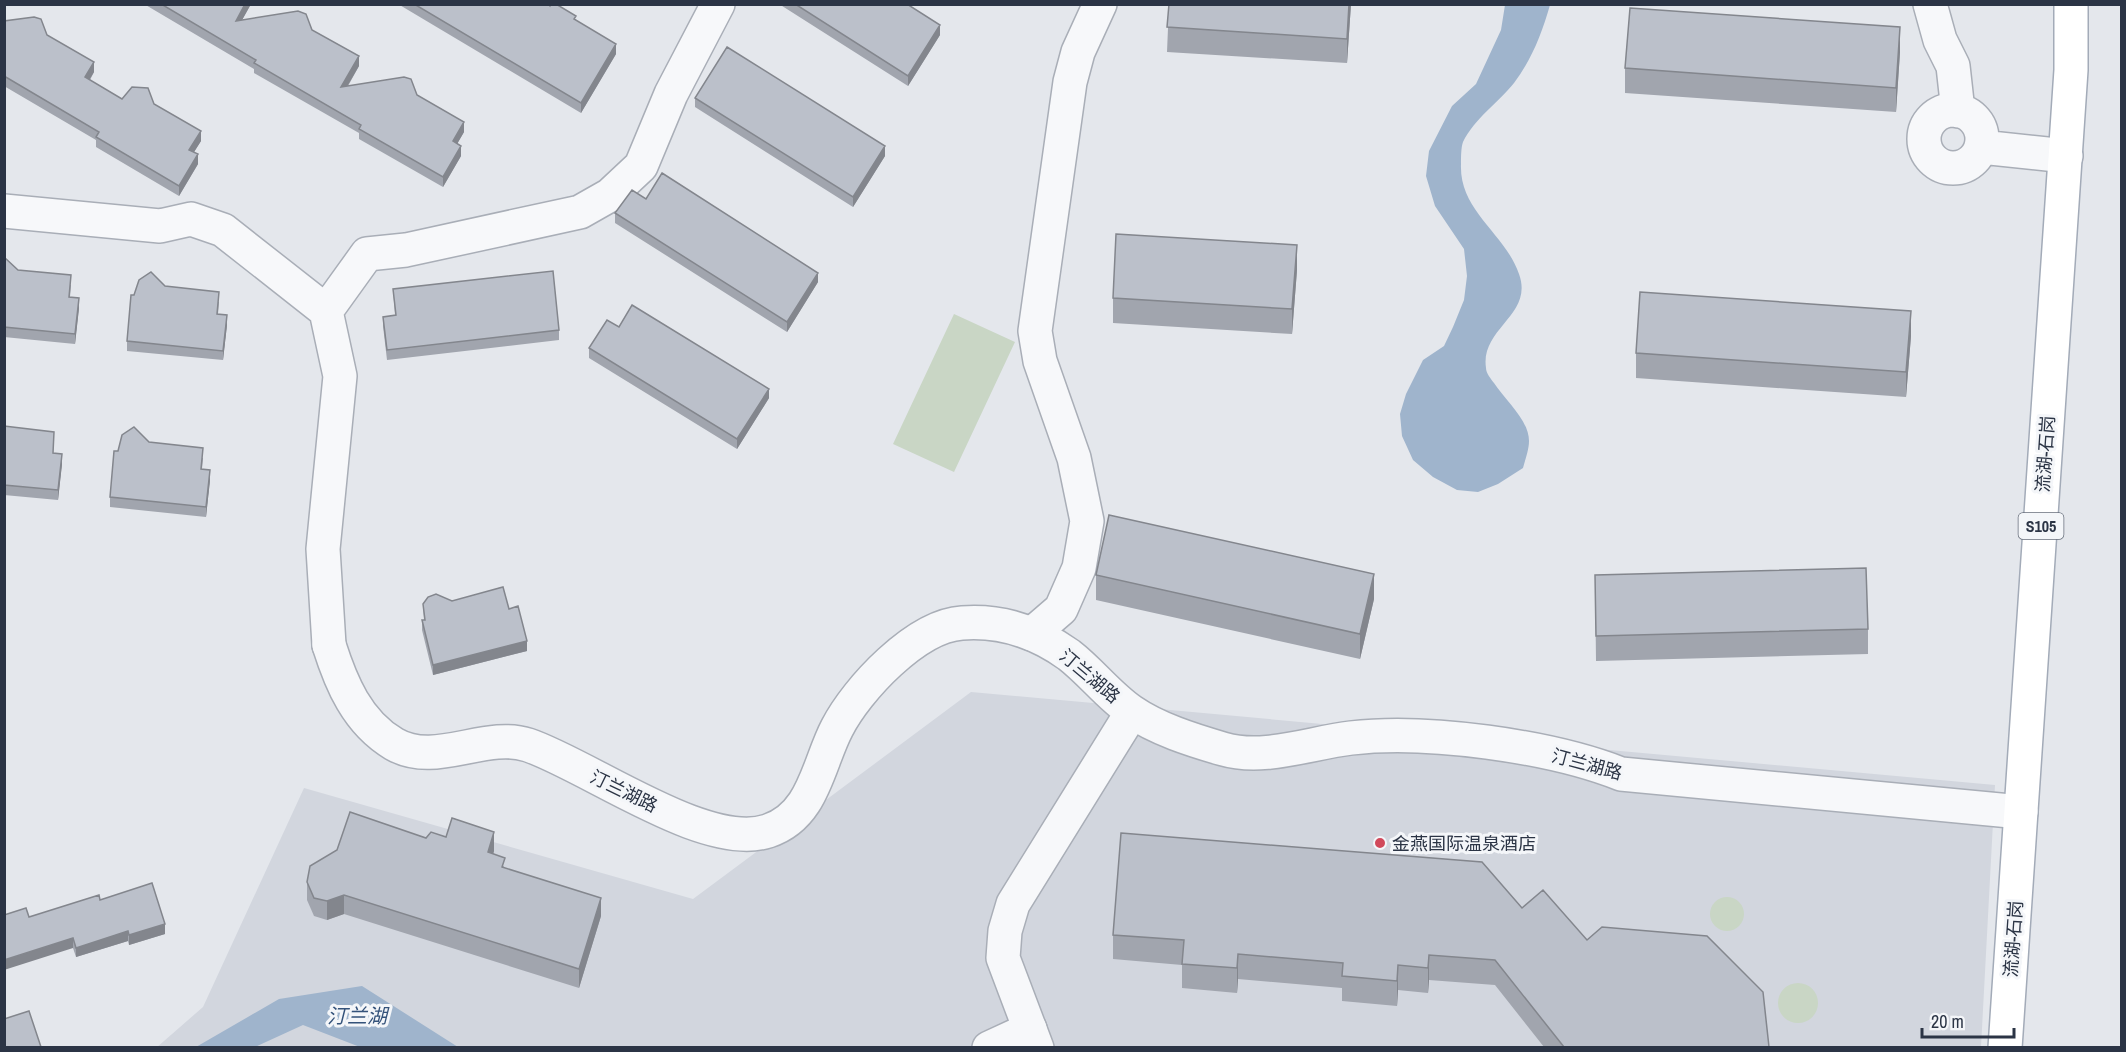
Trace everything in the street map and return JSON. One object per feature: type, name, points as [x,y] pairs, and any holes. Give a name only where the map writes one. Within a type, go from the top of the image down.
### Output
[{"type":"main road","name":"流湖-石岗","points":[[2005,1047],[2066,156],[2071,70],[2071,4]]},
{"type":"street","points":[[4,211],[160,226],[191,219],[223,230],[326,311],[367,254],[406,250],[580,212],[610,195],[641,166],[671,94],[718,4]]},
{"type":"street","points":[[1032,634],[1061,609],[1078,568],[1087,521],[1074,458],[1040,361],[1035,331],[1070,82],[1078,52],[1100,4]]},
{"type":"street","points":[[1930,4],[1940,40],[1953,66],[1958,111]]},
{"type":"street","points":[[1958,111],[1967,114],[1980,129],[1981,147],[1970,163],[1952,168],[1942,166],[1928,154],[1924,136],[1931,119],[1939,114],[1958,111]]},
{"type":"street","points":[[1981,147],[2066,156]]},
{"type":"street","name":"汀兰湖路","points":[[326,311],[340,376],[322,549],[329,645],[347,693],[363,717],[395,745],[435,753],[488,742],[524,744],[567,762],[620,792],[675,815],[734,834],[767,832],[790,820],[810,796],[837,728],[855,699],[879,670],[915,642],[957,623],[999,623],[1032,634],[1069,655],[1132,712],[1181,735],[1228,751],[1276,752],[1352,738],[1437,738],[1509,746],[1584,759],[1621,774],[2021,812]]},
{"type":"street","points":[[989,1047],[1033,1038],[1003,958],[1005,931],[1013,904],[1132,712]]},
{"type":"shaded area","name":"金燕国际温泉酒店","points":[[971,692],[1995,785],[1981,1047],[156,1048],[203,1007],[304,788],[693,899]]},
{"type":"green space","points":[[954,314],[1015,342],[954,472],[893,444]]},
{"type":"green space","points":[[1727,897],[1739,902],[1744,914],[1739,926],[1727,931],[1715,926],[1710,914],[1715,902]]},
{"type":"green space","points":[[1798,983],[1806,984],[1812,989],[1817,995],[1817,1011],[1812,1017],[1806,1022],[1798,1023],[1790,1022],[1784,1017],[1779,1011],[1778,1003],[1779,995],[1784,989],[1790,984]]},
{"type":"water","points":[[1505,5],[1550,5],[1536,46],[1526,65],[1514,83],[1480,118],[1463,142],[1461,164],[1462,181],[1467,195],[1504,246],[1519,274],[1522,288],[1519,300],[1514,311],[1491,342],[1486,354],[1486,368],[1490,378],[1525,425],[1529,444],[1523,468],[1498,484],[1478,492],[1457,490],[1433,477],[1413,460],[1402,436],[1400,414],[1406,394],[1423,360],[1444,346],[1464,300],[1467,276],[1464,249],[1435,206],[1426,176],[1429,151],[1452,106],[1476,84],[1501,30]]},
{"type":"water","name":"汀兰湖","points":[[362,986],[458,1047],[360,1047],[303,1025],[255,1047],[196,1047],[279,999]]},
{"type":"building","points":[[161,4],[245,4],[236,21],[298,11],[306,14],[312,30],[359,56],[341,87],[404,77],[411,79],[417,95],[464,122],[453,141],[461,146],[443,177],[359,129],[361,125],[254,63],[256,60]]},
{"type":"building","points":[[414,4],[548,4],[550,6],[556,4],[576,16],[574,19],[616,44],[581,103]]},
{"type":"building","points":[[795,4],[907,4],[940,25],[908,76]]},
{"type":"building","points":[[1169,4],[1349,4],[1347,39],[1167,27]]},
{"type":"building","points":[[1630,8],[1900,27],[1896,88],[1625,68]]},
{"type":"building","points":[[34,17],[41,19],[47,35],[94,62],[85,77],[122,99],[132,87],[148,88],[154,104],[201,131],[189,150],[198,154],[179,186],[96,137],[99,132],[4,76],[4,21]]},
{"type":"building","points":[[727,47],[885,146],[853,197],[695,98]]},
{"type":"building","points":[[662,173],[818,273],[787,322],[615,213],[632,190],[646,199]]},
{"type":"building","points":[[1116,234],[1297,245],[1292,309],[1113,298]]},
{"type":"building","points":[[4,257],[18,270],[71,275],[69,297],[79,298],[75,334],[4,327]]},
{"type":"building","points":[[553,271],[559,330],[387,350],[383,317],[396,315],[393,289]]},
{"type":"building","points":[[151,272],[165,286],[219,292],[217,314],[227,315],[223,351],[127,341],[131,295],[134,295],[139,280]]},
{"type":"building","points":[[1640,292],[1911,311],[1906,372],[1636,353]]},
{"type":"building","points":[[632,305],[769,389],[737,439],[589,348],[607,320],[619,327]]},
{"type":"building","points":[[4,426],[54,432],[53,453],[62,454],[58,490],[4,485]]},
{"type":"building","points":[[134,427],[149,442],[203,448],[201,469],[210,470],[206,507],[110,497],[114,451],[118,451],[122,435]]},
{"type":"building","points":[[1109,515],[1374,574],[1360,634],[1096,575]]},
{"type":"building","points":[[1866,568],[1868,629],[1596,636],[1595,575]]},
{"type":"building","points":[[503,587],[509,609],[518,606],[527,641],[433,665],[422,620],[425,620],[423,604],[428,597],[436,594],[452,601]]},
{"type":"building","points":[[350,812],[426,838],[431,832],[446,837],[452,818],[494,832],[488,852],[505,858],[502,867],[601,898],[579,969],[344,895],[327,901],[314,898],[307,882],[310,866],[337,850]]},
{"type":"building","points":[[1121,833],[1482,862],[1522,908],[1543,890],[1587,940],[1602,927],[1707,936],[1763,992],[1769,1047],[1564,1047],[1495,960],[1429,955],[1428,968],[1398,965],[1397,981],[1342,976],[1343,963],[1238,954],[1237,968],[1182,964],[1184,940],[1113,935]]},
{"type":"building","points":[[152,883],[165,924],[129,935],[128,931],[76,948],[73,938],[4,960],[4,915],[26,908],[29,917],[99,895],[100,900]]},
{"type":"building","points":[[29,1011],[41,1047],[4,1047],[4,1019]]},
{"type":"place","name":"金燕国际温泉酒店","points":[[1380,843]]}]
